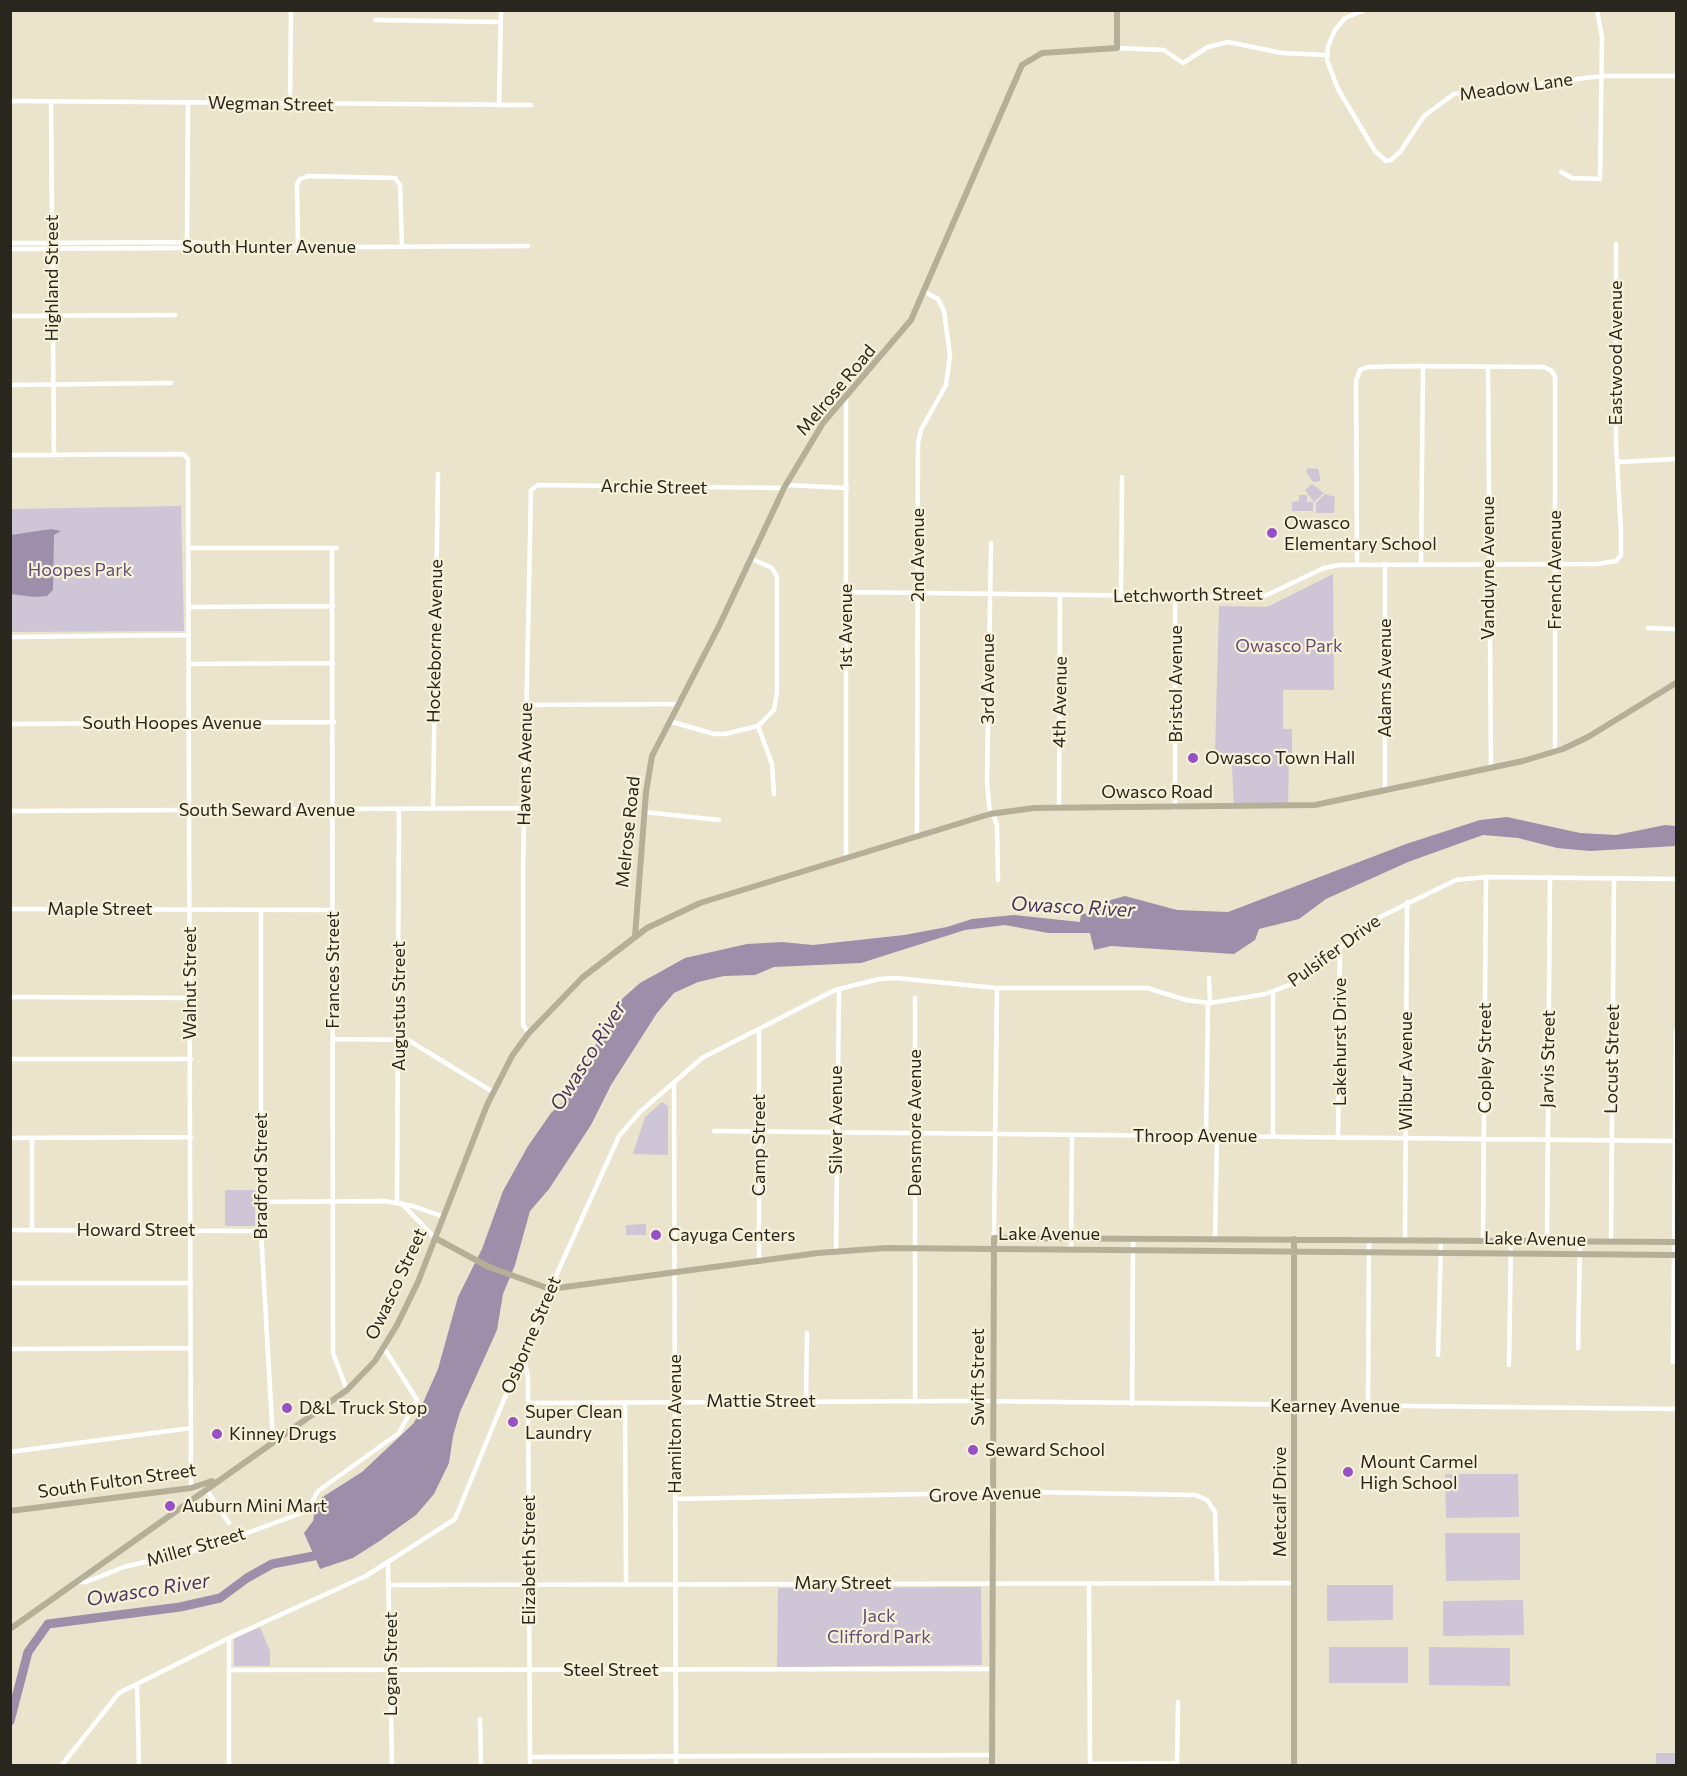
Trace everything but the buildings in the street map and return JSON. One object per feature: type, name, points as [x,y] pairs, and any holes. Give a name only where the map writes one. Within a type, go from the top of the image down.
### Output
[{"type":"main road","points":[[1117,10],[1118,48]]},
{"type":"main road","name":"Melrose Road","points":[[635,936],[644,812],[652,756],[719,626],[785,486],[814,436],[902,333],[925,292],[1009,90],[1022,65],[1042,53],[1118,48]]},
{"type":"main road","name":"Owasco Road","points":[[527,1035],[583,977],[635,936],[666,918],[700,903],[917,836],[990,814],[1059,808],[1302,806],[1385,791],[1555,752],[1588,737],[1677,683]]},
{"type":"main road","name":"Owasco Street","points":[[10,1629],[347,1390],[384,1348],[410,1298],[493,1092],[506,1065],[527,1035]]},
{"type":"main road","name":"Lake Avenue","points":[[435,1238],[524,1281],[550,1289],[836,1251],[1071,1249],[1675,1255]]},
{"type":"main road","name":"Lake Avenue","points":[[994,1238],[1675,1242]]},
{"type":"main road","name":"Swift Street","points":[[992,1766],[994,1238]]},
{"type":"main road","name":"Metcalf Drive","points":[[1294,1239],[1294,1766]]},
{"type":"main road","name":"South Fulton Street","points":[[10,1511],[191,1488],[226,1475]]},
{"type":"main road","points":[[191,1488],[196,1497]]},
{"type":"street","points":[[290,104],[291,10]]},
{"type":"street","points":[[499,105],[501,10]]},
{"type":"street","points":[[1118,48],[1164,50],[1183,63],[1208,47],[1228,42],[1282,53],[1327,55],[1330,39],[1340,24],[1355,13],[1365,10]]},
{"type":"street","points":[[1561,172],[1572,178],[1600,179],[1602,37],[1597,10]]},
{"type":"street","points":[[375,20],[501,22]]},
{"type":"street","name":"Meadow Lane","points":[[1327,55],[1332,77],[1363,131],[1382,159],[1391,160],[1400,152],[1424,116],[1454,94],[1602,76],[1677,76]]},
{"type":"street","name":"Wegman Street","points":[[10,101],[531,105]]},
{"type":"street","name":"Highland Street","points":[[51,101],[54,455]]},
{"type":"street","points":[[187,245],[188,103]]},
{"type":"street","points":[[298,247],[297,184],[300,179],[308,176],[397,179],[400,185],[402,246]]},
{"type":"street","name":"South Hunter Avenue","points":[[10,243],[52,246]]},
{"type":"street","name":"Eastwood Avenue","points":[[1616,244],[1618,462]]},
{"type":"street","name":"South Hunter Avenue","points":[[10,249],[52,246],[187,245],[235,247],[528,246]]},
{"type":"street","name":"2nd Avenue","points":[[917,836],[919,438],[926,420],[942,395],[950,365],[950,339],[944,311],[938,299],[925,292]]},
{"type":"street","points":[[10,316],[175,315]]},
{"type":"street","points":[[1357,564],[1358,374],[1360,370],[1368,367],[1423,366],[1488,368]]},
{"type":"street","points":[[1421,564],[1423,366]]},
{"type":"street","name":"French Avenue","points":[[1488,368],[1547,368],[1555,374],[1555,752]]},
{"type":"street","name":"Vanduyne Avenue","points":[[1488,368],[1491,768]]},
{"type":"street","points":[[10,384],[171,383]]},
{"type":"street","name":"1st Avenue","points":[[846,397],[846,858]]},
{"type":"street","name":"Walnut Street","points":[[54,455],[183,454],[188,459],[191,1488]]},
{"type":"street","points":[[10,455],[54,455]]},
{"type":"street","points":[[1618,462],[1677,459]]},
{"type":"street","name":"Letchworth Street","points":[[846,592],[1257,597],[1277,591],[1324,568],[1357,564],[1612,563],[1619,559],[1618,462]]},
{"type":"street","name":"Hockeborne Avenue","points":[[433,808],[438,474]]},
{"type":"street","points":[[1121,597],[1122,477]]},
{"type":"street","name":"Archie Street","points":[[529,494],[532,487],[538,485],[847,488]]},
{"type":"street","name":"Havens Avenue","points":[[527,1035],[523,1024],[529,494]]},
{"type":"street","name":"3rd Avenue","points":[[990,814],[987,782],[991,543]]},
{"type":"street","name":"Frances Street","points":[[188,548],[334,548],[333,1353],[347,1390]]},
{"type":"street","points":[[669,721],[719,735],[758,726],[769,718],[777,700],[777,582],[772,568],[750,558]]},
{"type":"street","name":"Adams Avenue","points":[[1385,564],[1385,791]]},
{"type":"street","name":"4th Avenue","points":[[1059,808],[1060,596]]},
{"type":"street","name":"Bristol Avenue","points":[[1175,597],[1175,807]]},
{"type":"street","points":[[188,607],[333,606]]},
{"type":"street","points":[[1648,628],[1677,629]]},
{"type":"street","points":[[10,637],[189,635]]},
{"type":"street","points":[[189,664],[333,663]]},
{"type":"street","points":[[526,705],[678,704]]},
{"type":"street","name":"South Hoopes Avenue","points":[[10,724],[334,722]]},
{"type":"street","points":[[758,726],[772,764],[774,794]]},
{"type":"street","name":"South Seward Avenue","points":[[10,811],[524,808]]},
{"type":"street","name":"Augustus Street","points":[[399,809],[399,1203]]},
{"type":"street","points":[[644,812],[719,820]]},
{"type":"street","points":[[990,814],[996,820],[998,880]]},
{"type":"street","name":"Pulsifer Drive","points":[[915,981],[997,988],[1148,988],[1186,1000],[1209,1003],[1273,992],[1303,977],[1378,918],[1456,880],[1486,877],[1677,879]]},
{"type":"street","name":"Copley Street","points":[[1483,1240],[1486,877]]},
{"type":"street","name":"Jarvis Street","points":[[1547,1241],[1550,878]]},
{"type":"street","name":"Locust Street","points":[[1611,1241],[1614,878]]},
{"type":"street","name":"Wilbur Avenue","points":[[1405,1240],[1407,902]]},
{"type":"street","name":"Maple Street","points":[[10,909],[333,910]]},
{"type":"street","name":"Bradford Street","points":[[261,910],[260,1202],[273,1441]]},
{"type":"street","name":"Lakehurst Drive","points":[[1338,1138],[1340,946]]},
{"type":"street","name":"Osborne Street","points":[[61,1766],[118,1695],[229,1638],[348,1586],[455,1519],[550,1289],[619,1136],[629,1122],[702,1058],[838,989],[879,978],[915,981]]},
{"type":"street","points":[[1206,1136],[1209,978]]},
{"type":"street","name":"Swift Street","points":[[994,1238],[997,988]]},
{"type":"street","name":"Silver Avenue","points":[[836,1251],[838,989]]},
{"type":"street","points":[[1273,992],[1273,1137]]},
{"type":"street","points":[[10,997],[190,998]]},
{"type":"street","name":"Densmore Avenue","points":[[915,998],[915,1401]]},
{"type":"street","name":"Camp Street","points":[[759,1029],[759,1261]]},
{"type":"street","points":[[1673,1362],[1677,1032]]},
{"type":"street","points":[[333,1039],[399,1038],[408,1040],[493,1092]]},
{"type":"street","points":[[10,1059],[190,1059]]},
{"type":"street","name":"Hamilton Avenue","points":[[674,1082],[676,1766]]},
{"type":"street","name":"Throop Avenue","points":[[714,1131],[1676,1141]]},
{"type":"street","points":[[1071,1249],[1072,1135]]},
{"type":"street","points":[[10,1138],[191,1137]]},
{"type":"street","points":[[1215,1238],[1217,1137]]},
{"type":"street","points":[[32,1138],[32,1230]]},
{"type":"street","points":[[260,1202],[399,1203],[444,1217]]},
{"type":"street","points":[[399,1203],[435,1238]]},
{"type":"street","name":"Howard Street","points":[[10,1230],[261,1231]]},
{"type":"street","points":[[1132,1404],[1133,1238]]},
{"type":"street","points":[[1368,1406],[1369,1239]]},
{"type":"street","points":[[1438,1355],[1441,1240]]},
{"type":"street","points":[[1509,1365],[1511,1240]]},
{"type":"street","points":[[1578,1348],[1580,1241]]},
{"type":"street","points":[[10,1283],[191,1283]]},
{"type":"street","points":[[806,1401],[807,1333]]},
{"type":"street","points":[[10,1349],[191,1348]]},
{"type":"street","name":"Miller Street","points":[[77,1582],[86,1582],[124,1567],[209,1547],[307,1511],[318,1491],[399,1433],[414,1408],[417,1396],[384,1348]]},
{"type":"street","name":"Elizabeth Street","points":[[523,1354],[528,1377],[529,1402],[530,1766]]},
{"type":"street","name":"Mattie Street","points":[[529,1402],[993,1402]]},
{"type":"street","points":[[625,1402],[626,1585]]},
{"type":"street","name":"Kearney Avenue","points":[[993,1402],[1677,1409]]},
{"type":"street","points":[[10,1452],[191,1428]]},
{"type":"street","points":[[206,1488],[229,1523]]},
{"type":"street","name":"Grove Avenue","points":[[675,1499],[1050,1492],[1201,1497],[1215,1512],[1217,1583]]},
{"type":"street","name":"Logan Street","points":[[388,1563],[391,1585],[392,1766]]},
{"type":"street","points":[[1089,1583],[1090,1765],[1177,1764],[1178,1702]]},
{"type":"street","name":"Mary Street","points":[[391,1585],[1295,1583]]},
{"type":"street","points":[[229,1638],[229,1766]]},
{"type":"street","name":"Steel Street","points":[[229,1670],[992,1669]]},
{"type":"street","points":[[137,1685],[138,1766]]},
{"type":"street","points":[[480,1719],[481,1766]]},
{"type":"street","points":[[530,1757],[992,1755]]},
{"type":"green space","points":[[1308,468],[1318,469],[1321,481],[1313,482],[1306,472]]},
{"type":"green space","points":[[1312,484],[1324,493],[1314,502],[1305,490]]},
{"type":"green space","points":[[1325,494],[1335,497],[1334,513],[1316,513],[1316,503]]},
{"type":"green space","points":[[1299,495],[1307,495],[1307,502],[1313,502],[1313,511],[1292,511],[1292,502],[1299,501]]},
{"type":"green space","name":"Hoopes Park","points":[[181,506],[184,631],[11,632],[10,509]]},
{"type":"green space","name":"Owasco Park","points":[[1333,574],[1334,690],[1283,690],[1283,729],[1292,729],[1288,806],[1234,807],[1232,766],[1215,752],[1219,606],[1267,607]]},
{"type":"green space","points":[[662,1102],[668,1106],[668,1155],[633,1154],[645,1117]]},
{"type":"green space","points":[[225,1190],[255,1190],[255,1226],[225,1226]]},
{"type":"green space","points":[[646,1224],[646,1235],[626,1235],[626,1225]]},
{"type":"green space","points":[[1445,1474],[1518,1474],[1519,1517],[1446,1518]]},
{"type":"green space","points":[[1445,1533],[1520,1533],[1520,1580],[1446,1581]]},
{"type":"green space","points":[[1327,1585],[1393,1585],[1393,1620],[1327,1621]]},
{"type":"green space","name":"Jack Clifford Park","points":[[981,1587],[982,1665],[777,1667],[778,1588]]},
{"type":"green space","points":[[1523,1600],[1524,1635],[1443,1636],[1443,1601]]},
{"type":"green space","points":[[260,1627],[270,1651],[270,1666],[234,1666],[234,1639]]},
{"type":"green space","points":[[1329,1647],[1408,1647],[1408,1683],[1329,1683]]},
{"type":"green space","points":[[1429,1647],[1510,1648],[1510,1686],[1429,1685]]},
{"type":"green space","points":[[1656,1753],[1676,1753],[1676,1765],[1656,1765]]},
{"type":"shaded area","points":[[51,529],[61,531],[54,535],[53,590],[47,596],[11,594],[11,535]]},
{"type":"shaded area","points":[[1507,817],[1580,833],[1616,835],[1665,825],[1676,826],[1676,846],[1590,851],[1557,848],[1518,838],[1483,835],[1408,862],[1326,899],[1299,919],[1259,929],[1255,940],[1234,954],[1111,946],[1094,950],[1090,933],[1048,933],[1005,925],[965,930],[861,963],[774,967],[755,975],[724,976],[698,982],[674,993],[657,1013],[611,1085],[591,1125],[549,1189],[530,1211],[515,1265],[503,1294],[497,1330],[460,1412],[449,1463],[434,1494],[416,1515],[381,1540],[353,1558],[320,1569],[304,1533],[313,1521],[315,1511],[304,1507],[299,1509],[298,1503],[305,1501],[318,1506],[321,1498],[362,1472],[414,1423],[438,1369],[458,1297],[482,1249],[503,1191],[528,1146],[551,1113],[573,1092],[606,1023],[623,998],[640,983],[685,958],[747,944],[782,942],[813,945],[904,935],[947,927],[972,919],[1014,915],[1080,922],[1081,913],[1087,914],[1107,901],[1125,896],[1177,910],[1228,912],[1406,844],[1480,820]]},
{"type":"waterway","name":"Owasco River","points":[[10,1721],[28,1652],[48,1624],[180,1607],[220,1598],[247,1578],[272,1564],[314,1556],[323,1550]]},
{"type":"place","name":"Owasco Elementary School","points":[[1272,533]]},
{"type":"place","name":"Owasco Town Hall","points":[[1193,758]]},
{"type":"place","name":"Cayuga Centers","points":[[656,1235]]},
{"type":"place","name":"D&L Truck Stop","points":[[287,1408]]},
{"type":"place","name":"Super Clean Laundry","points":[[513,1422]]},
{"type":"place","name":"Kinney Drugs","points":[[217,1434]]},
{"type":"place","name":"Seward School","points":[[973,1450]]},
{"type":"place","name":"Mount Carmel High School","points":[[1348,1472]]},
{"type":"place","name":"Auburn Mini Mart","points":[[170,1506]]}]
